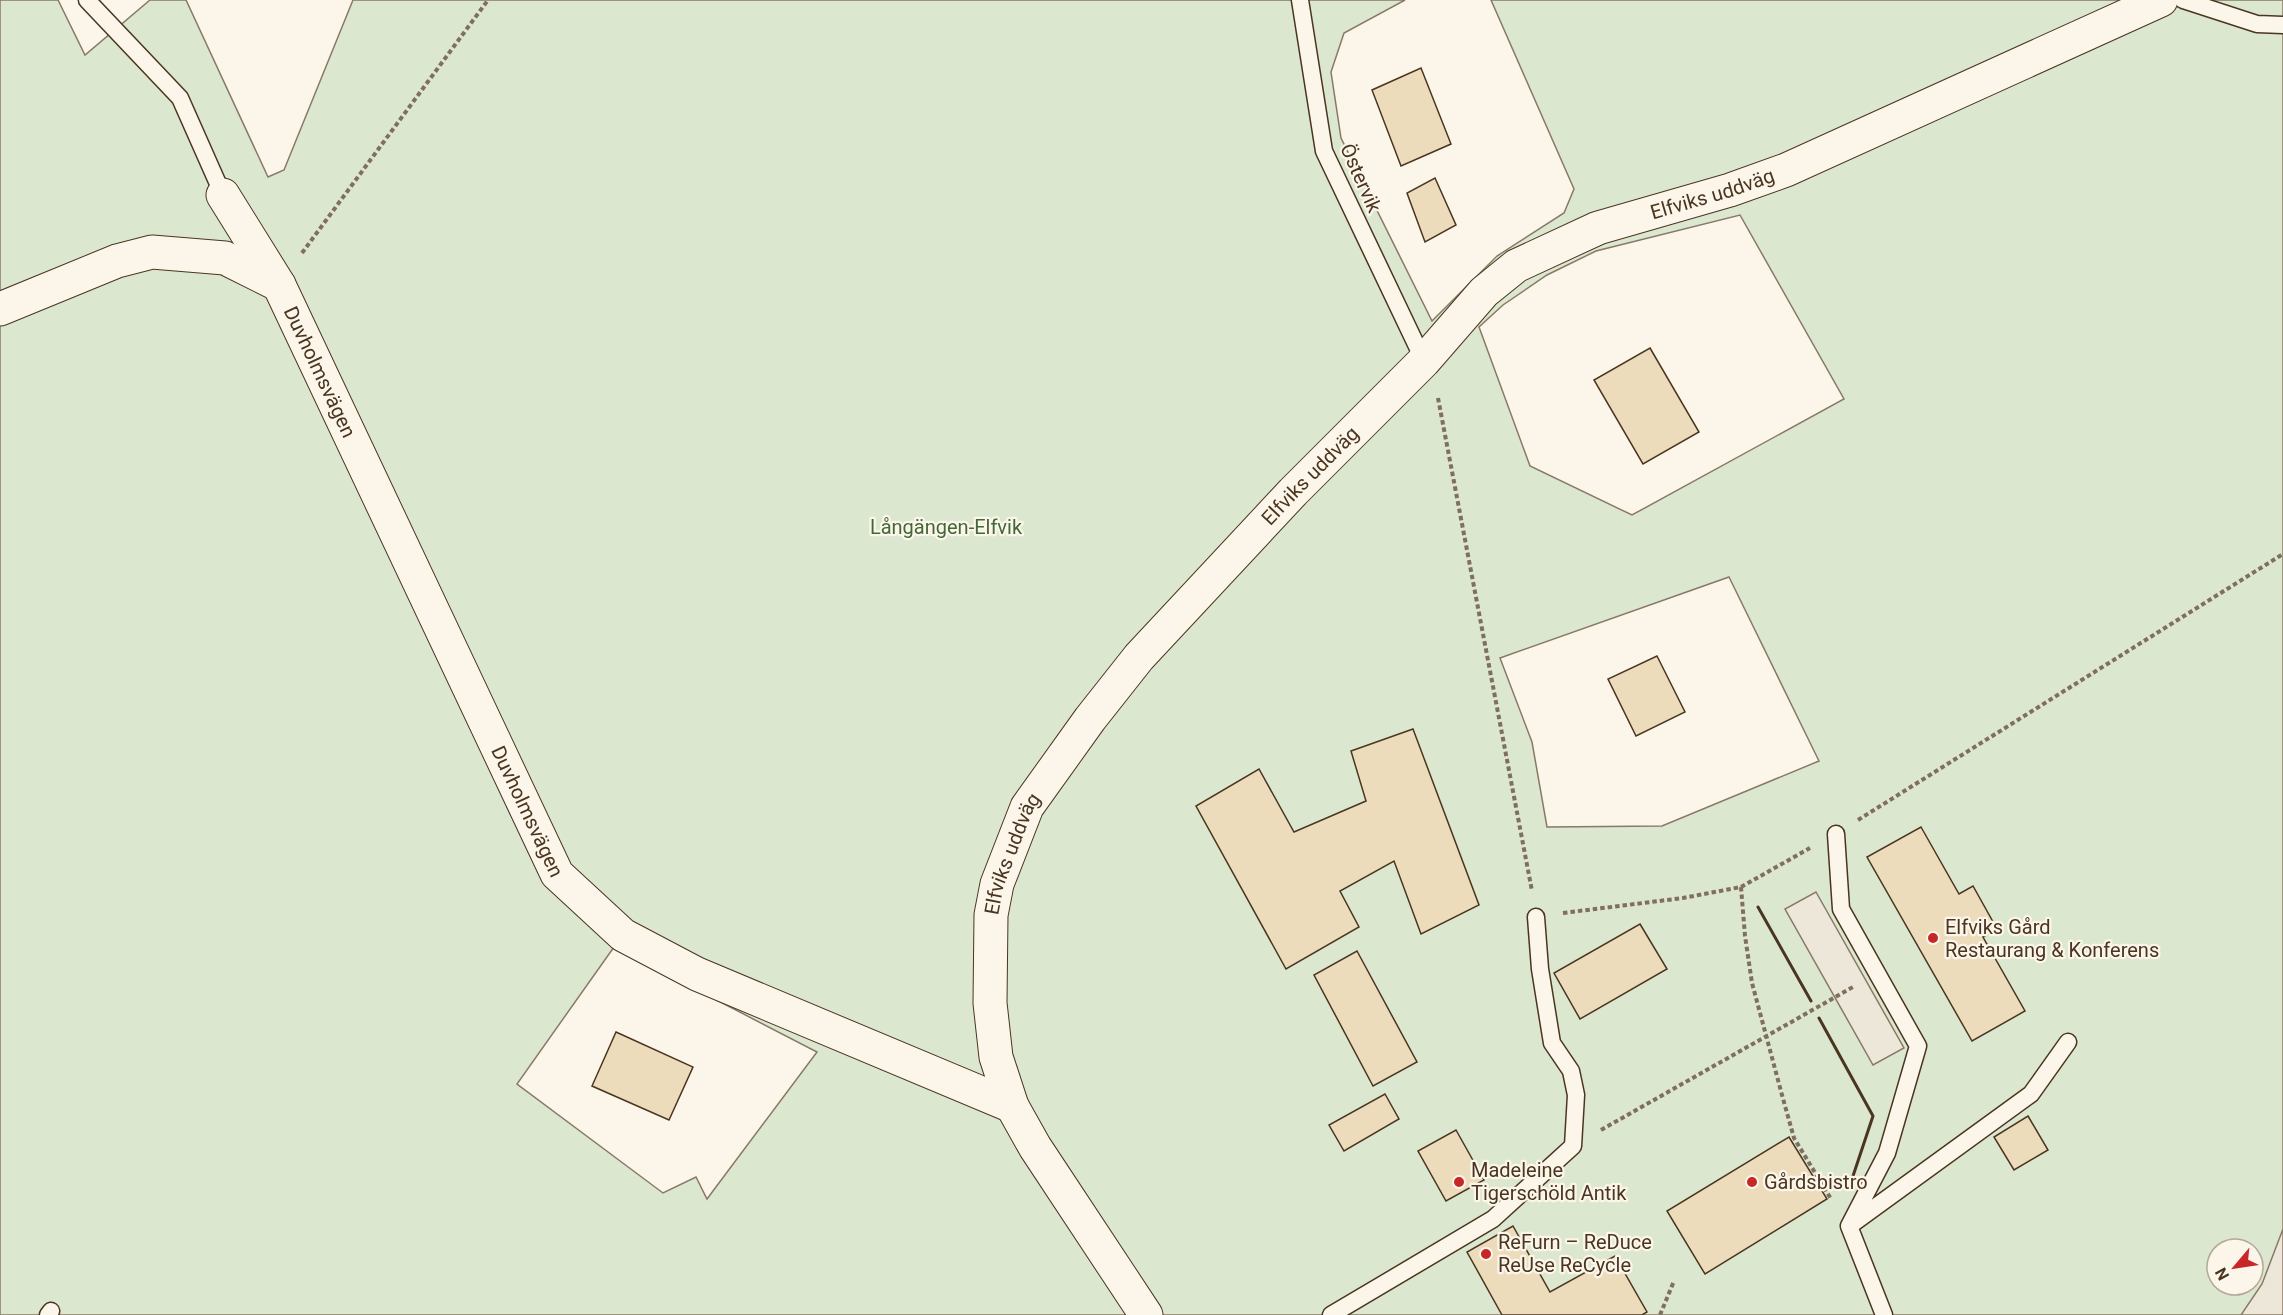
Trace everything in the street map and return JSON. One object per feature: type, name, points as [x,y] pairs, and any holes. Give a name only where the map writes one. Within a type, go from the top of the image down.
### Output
[{"type":"street","name":"Elfviks uddväg","points":[[1146,1315],[1035,1147],[1012,1106],[996,1057],[990,1003],[991,915],[997,884],[1027,807],[1090,719],[1139,657],[1293,492],[1424,361],[1484,292],[1516,266],[1598,228],[1730,190],[1786,170],[2161,0]]},
{"type":"street","name":"Duvholmsvägen","points":[[223,195],[279,285],[556,874],[623,935],[697,974],[1012,1106]]},
{"type":"street","name":"Duvholmsvägen","points":[[0,309],[117,261],[152,252],[225,258],[279,285]]},
{"type":"lane","points":[[87,0],[180,98],[223,195]]},
{"type":"lane","name":"Östervik","points":[[1300,0],[1324,152],[1424,361]]},
{"type":"lane","points":[[2183,0],[2257,24],[2283,25]]},
{"type":"lane","points":[[1836,834],[1841,909],[1918,1046],[1887,1153],[1849,1226],[1884,1315]]},
{"type":"lane","points":[[1331,1315],[1493,1219],[1573,1146],[1576,1095],[1571,1071],[1552,1043],[1540,969],[1536,917]]},
{"type":"lane","points":[[1849,1226],[2031,1094],[2068,1042]]},
{"type":"path","points":[[279,285],[488,0]]},
{"type":"path","points":[[1424,361],[1436,386],[1536,917],[1683,898],[1741,887],[1836,834],[2283,554]]},
{"type":"path","points":[[1741,887],[1752,983],[1794,1138],[1849,1226]]},
{"type":"path","points":[[1573,1146],[1766,1038],[1876,973]]},
{"type":"path","points":[[1660,1315],[1674,1281]]},
{"type":"green space","name":"Långängen-Elfvik","points":[[0,0],[58,0],[85,55],[150,0],[186,0],[268,177],[284,170],[353,0],[1405,0],[1344,33],[1331,72],[1341,138],[1432,321],[1497,256],[1564,213],[1574,189],[1491,0],[2283,0],[2283,1315],[0,1315]],"holes":[[[1740,215],[1844,399],[1632,515],[1530,466],[1479,327],[1503,305],[1547,275],[1596,251]],[[1729,577],[1819,761],[1662,826],[1547,827],[1532,742],[1500,658]],[[614,947],[817,1052],[707,1199],[696,1177],[663,1193],[517,1084]]]},
{"type":"shaded area","points":[[1816,892],[1904,1048],[1873,1065],[1785,909]]},
{"type":"shaded area","points":[[2283,1229],[2283,1315],[2241,1315],[2253,1297],[2265,1297],[2265,1276]]},
{"type":"building","points":[[1421,68],[1451,144],[1401,166],[1372,90]]},
{"type":"building","points":[[1435,178],[1456,225],[1425,242],[1407,193]]},
{"type":"building","points":[[1650,348],[1699,432],[1643,464],[1594,380]]},
{"type":"building","points":[[1657,656],[1685,712],[1636,736],[1608,679]]},
{"type":"building","points":[[1413,729],[1479,905],[1421,934],[1394,861],[1340,891],[1359,927],[1286,969],[1196,806],[1259,769],[1294,832],[1366,801],[1351,751]]},
{"type":"building","points":[[1921,827],[1959,894],[1973,886],[1997,929],[1983,937],[2025,1011],[1972,1041],[1867,857]]},
{"type":"building","points":[[1640,924],[1667,969],[1580,1019],[1554,973]]},
{"type":"building","points":[[1357,951],[1417,1062],[1373,1086],[1314,975]]},
{"type":"building","points":[[616,1032],[693,1067],[669,1120],[592,1086]]},
{"type":"building","points":[[1385,1094],[1399,1119],[1344,1151],[1329,1125]]},
{"type":"building","points":[[2028,1116],[2048,1150],[2014,1170],[1994,1137]]},
{"type":"building","points":[[1456,1130],[1484,1180],[1446,1201],[1418,1151]]},
{"type":"building","points":[[1789,1137],[1827,1199],[1705,1274],[1667,1211]]},
{"type":"building","points":[[1513,1226],[1550,1292],[1615,1256],[1647,1312],[1642,1315],[1502,1315],[1467,1252]]},
{"type":"wall","points":[[1758,907],[1811,1001]]},
{"type":"wall","points":[[1819,1018],[1873,1116],[1851,1182]]},
{"type":"place","name":"Elfviks Gård Restaurang & Konferens","points":[[1933,938]]},
{"type":"place","name":"Madeleine Tigerschöld Antik","points":[[1459,1182]]},
{"type":"place","name":"Gårdsbistro","points":[[1752,1182]]},
{"type":"place","name":"ReFurn – ReDuce ReUse ReCycle","points":[[1486,1254]]}]
